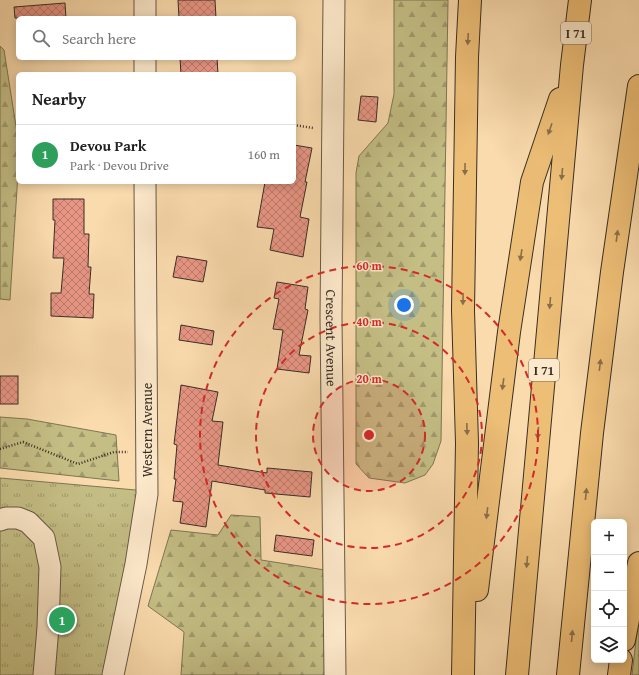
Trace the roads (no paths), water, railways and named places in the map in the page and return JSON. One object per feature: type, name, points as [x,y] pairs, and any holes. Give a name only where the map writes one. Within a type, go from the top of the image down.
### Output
[{"type":"highway","points":[[463,675],[467,443],[463,310],[467,57],[470,0]]},
{"type":"highway","name":"I 71","points":[[517,675],[572,65],[580,0]]},
{"type":"highway","points":[[467,675],[506,362],[532,182],[572,65]]},
{"type":"highway","points":[[568,675],[592,433],[612,272],[639,86]]},
{"type":"highway","points":[[627,627],[639,563]]},
{"type":"highway","points":[[619,675],[621,663]]},
{"type":"street","points":[[145,0],[145,16]]},
{"type":"street","name":"Crescent Avenue","points":[[334,0],[330,317],[336,675]]},
{"type":"street","points":[[145,60],[145,72]]},
{"type":"street","name":"Western Avenue","points":[[113,675],[136,564],[147,494],[145,184]]},
{"type":"street","points":[[0,520],[6,518],[18,518],[28,522],[44,538],[50,567],[48,627],[44,675]]},
{"type":"place","name":"Devou Park","points":[[62,620]]}]
